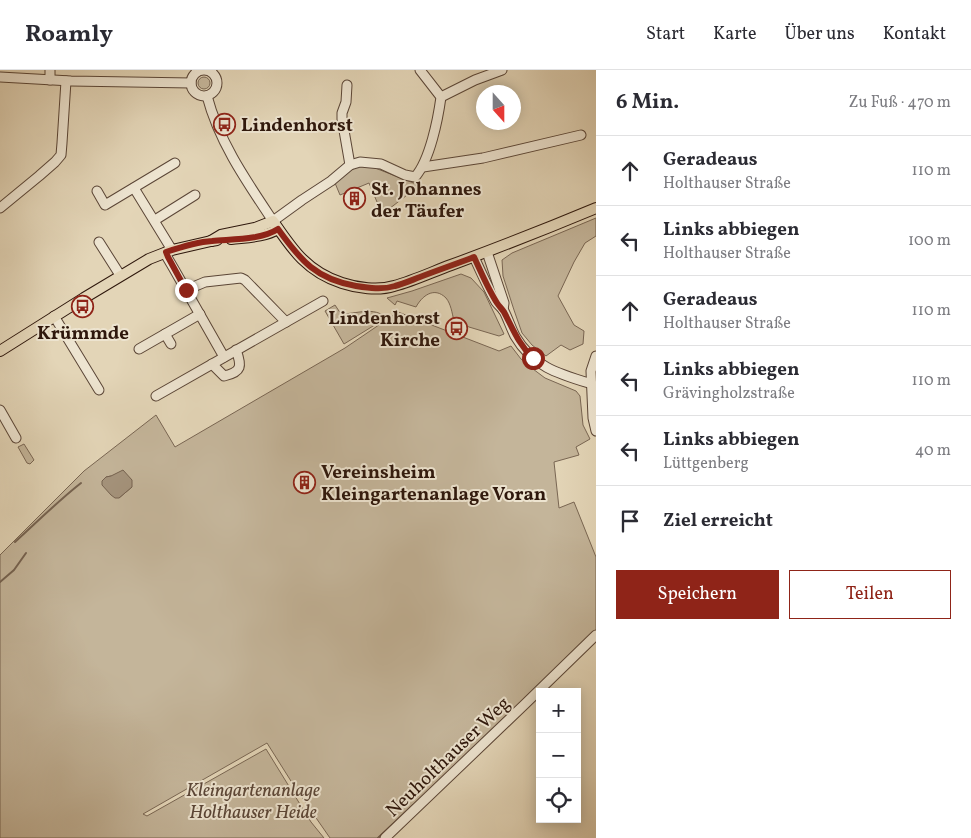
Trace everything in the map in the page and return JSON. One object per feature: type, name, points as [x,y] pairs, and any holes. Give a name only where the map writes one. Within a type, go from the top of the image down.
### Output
[{"type":"main road","points":[[0,351],[120,275],[149,259],[169,251],[211,241],[271,234],[276,225],[306,264],[326,277],[343,284],[376,289],[393,287],[596,208]]},
{"type":"street","points":[[50,70],[50,80]]},
{"type":"street","points":[[205,70],[212,73],[217,80],[217,84],[214,92],[203,96],[196,93],[191,83],[197,73],[205,70]]},
{"type":"street","points":[[207,96],[219,129],[237,166],[276,225],[350,165],[360,162],[381,164],[404,175],[415,177],[423,166],[434,133],[441,97],[420,70]]},
{"type":"street","points":[[441,97],[480,78],[502,70]]},
{"type":"street","points":[[0,77],[66,81],[191,83]]},
{"type":"street","points":[[0,208],[61,155],[66,81]]},
{"type":"street","points":[[347,85],[342,119],[350,165]]},
{"type":"street","points":[[423,166],[483,158],[580,135]]},
{"type":"street","points":[[96,191],[105,205],[175,162]]},
{"type":"street","points":[[134,188],[155,220],[169,251],[168,257],[224,357]]},
{"type":"street","points":[[155,220],[196,195]]},
{"type":"street","points":[[99,242],[120,275]]},
{"type":"street","points":[[487,252],[504,303],[503,310]]},
{"type":"street","points":[[474,257],[492,295],[503,310],[526,352],[549,369],[594,380]]},
{"type":"street","points":[[186,290],[205,282],[241,278],[286,322]]},
{"type":"street","points":[[156,396],[323,301]]},
{"type":"street","points":[[139,349],[200,314]]},
{"type":"street","points":[[54,316],[99,390]]},
{"type":"street","points":[[165,334],[171,344]]},
{"type":"street","points":[[212,364],[224,376],[234,374],[239,369],[240,360],[236,350]]},
{"type":"street","points":[[596,356],[591,371],[594,380],[591,399],[596,431]]},
{"type":"street","points":[[0,410],[16,438]]},
{"type":"street","name":"Neuholthauser Weg","points":[[385,838],[596,635]]},
{"type":"green space","points":[[204,77],[210,83],[204,89],[198,83]]},
{"type":"green space","points":[[360,166],[370,166],[416,184],[411,192],[385,212],[377,202],[369,183],[340,195],[335,183],[352,169]]},
{"type":"green space","points":[[596,218],[596,236],[585,243],[558,296],[574,325],[584,331],[583,344],[570,350],[561,345],[546,356],[532,345],[522,333],[503,276],[502,260],[512,253]]},
{"type":"green space","points":[[461,274],[471,278],[484,292],[504,334],[499,336],[454,321],[448,300],[442,294],[433,293],[425,296],[416,307],[397,301],[395,305],[387,298],[412,291]]},
{"type":"green space","points":[[335,305],[341,314],[371,311],[382,314],[386,318],[344,344],[325,311]]},
{"type":"green space","name":"Kleingartenanlage Holthauser Heide","points":[[398,312],[499,351],[511,346],[521,359],[545,378],[576,391],[580,396],[583,425],[590,439],[576,447],[579,455],[554,462],[559,508],[574,502],[596,557],[596,635],[540,688],[536,688],[536,692],[432,791],[377,838],[330,838],[267,743],[143,814],[147,816],[266,749],[311,822],[324,838],[0,838],[0,555],[84,471],[156,415],[175,447],[345,348]],"holes":[[[111,476],[132,487],[119,498],[106,477]]]},
{"type":"green space","points":[[24,444],[34,460],[30,464],[27,463],[18,447]]},
{"type":"shaded area","points":[[123,470],[132,480],[132,487],[119,498],[115,498],[102,485],[102,481],[106,477]]},
{"type":"waterway","points":[[15,542],[81,483]]},
{"type":"waterway","points":[[0,582],[14,570],[26,553]]},
{"type":"waterway","points":[[378,838],[413,805]]},
{"type":"place","name":"Lindenhorst","points":[[225,124]]},
{"type":"place","name":"St. Johannes der Täufer","points":[[355,199]]},
{"type":"place","name":"Krümmde","points":[[83,306]]},
{"type":"place","name":"Lindenhorst Kirche","points":[[456,328]]},
{"type":"place","name":"Vereinsheim Kleingartenanlage Voran","points":[[305,482]]},
{"type":"route","points":[[186,290],[166,252],[211,241],[271,234],[278,229],[306,264],[326,277],[343,284],[376,289],[393,287],[474,257],[492,295],[503,310],[515,335],[526,352],[533,358]]}]
